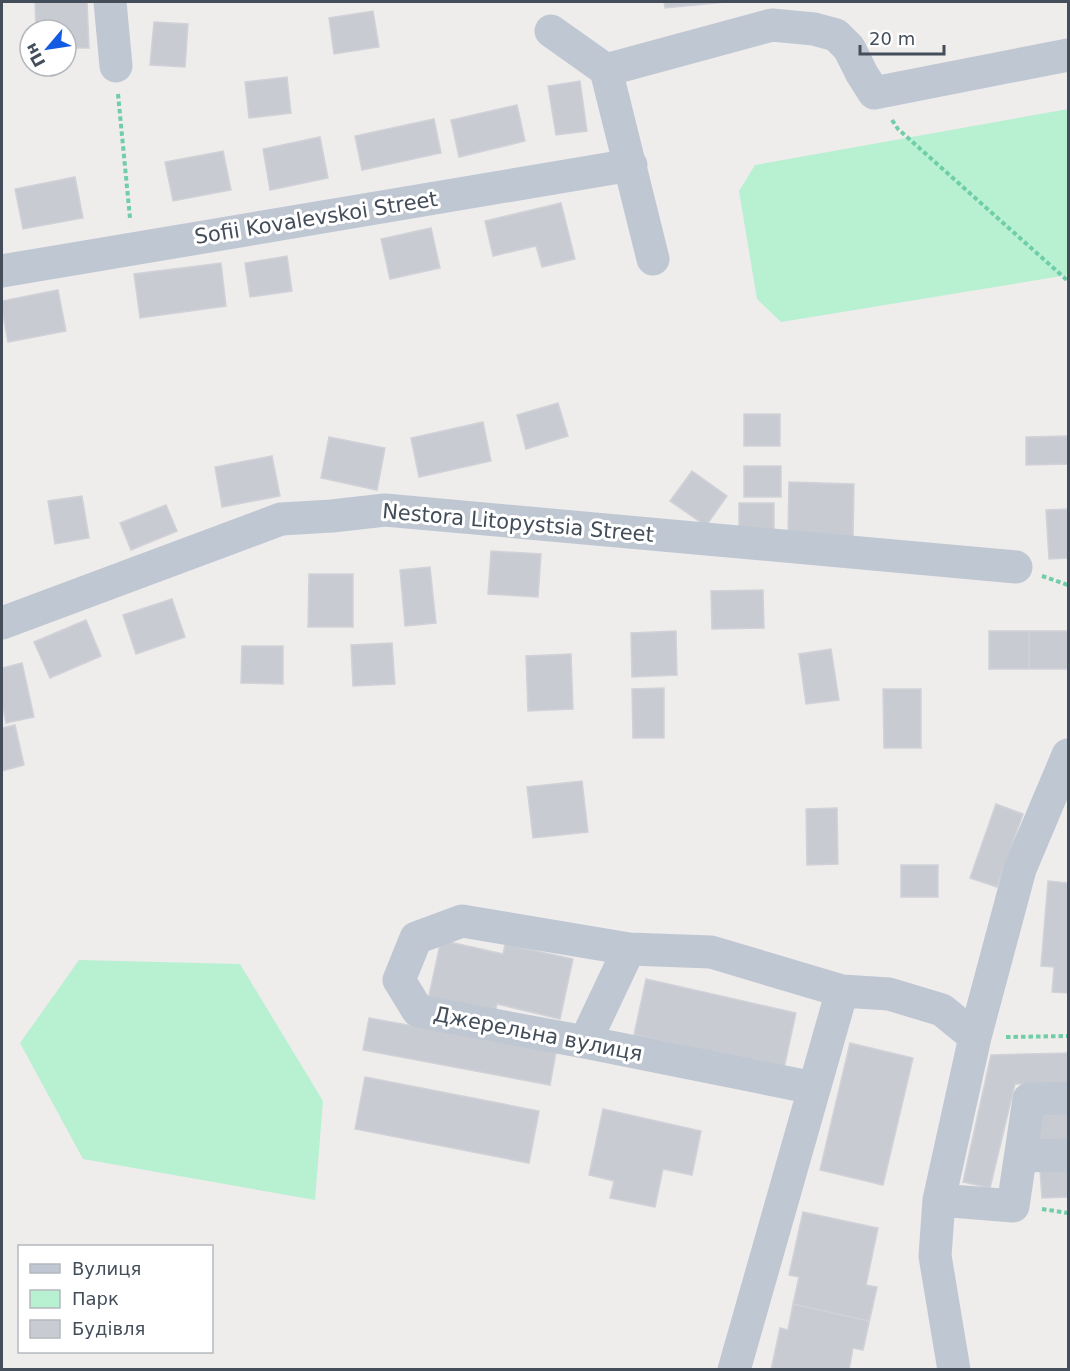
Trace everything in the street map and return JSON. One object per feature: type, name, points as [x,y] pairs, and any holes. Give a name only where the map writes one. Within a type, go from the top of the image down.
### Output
[{"type":"street","points":[[110,2],[116,66]]},
{"type":"street","points":[[606,69],[770,13],[836,35],[849,48],[874,93],[1068,55]]},
{"type":"street","points":[[551,31],[606,69],[653,259]]},
{"type":"street","name":"Sofii Kovalevskoi Street","points":[[2,271],[630,165]]},
{"type":"street","name":"Nestora Litopystsia Street","points":[[2,623],[281,519],[385,510],[1016,567]]},
{"type":"street","points":[[954,1370],[935,1256],[939,1200],[975,1037],[1020,869],[1068,755]]},
{"type":"street","name":"Джерельна вулиця","points":[[814,1088],[418,1011],[399,980],[416,938],[462,921],[628,949],[711,952],[842,991],[889,994],[942,1010],[975,1037]]},
{"type":"street","points":[[585,1042],[628,949]]},
{"type":"street","points":[[734,1370],[842,991]]},
{"type":"street","points":[[939,1200],[1013,1206],[1029,1099],[1068,1098]]},
{"type":"street","points":[[1021,1156],[1068,1155]]},
{"type":"path","points":[[116,66],[133,248]]},
{"type":"path","points":[[874,93],[898,129],[1068,281]]},
{"type":"path","points":[[975,1037],[1068,1036]]},
{"type":"green space","points":[[1068,109],[1068,275],[781,322],[757,299],[739,191],[755,165]]},
{"type":"green space","points":[[79,960],[240,964],[323,1101],[315,1200],[83,1159],[20,1043]]},
{"type":"building","points":[[35,2],[87,2],[89,48],[78,48],[78,18],[36,18]]},
{"type":"building","points":[[664,2],[726,2],[665,8]]},
{"type":"building","points":[[373,11],[379,47],[334,54],[329,18]]},
{"type":"building","points":[[154,22],[188,24],[185,67],[150,65]]},
{"type":"building","points":[[287,77],[291,113],[249,118],[245,82]]},
{"type":"building","points":[[580,81],[587,131],[556,135],[548,86]]},
{"type":"building","points":[[517,105],[525,141],[459,157],[451,120]]},
{"type":"building","points":[[434,119],[441,153],[362,170],[355,136]]},
{"type":"building","points":[[320,137],[328,178],[270,190],[263,149]]},
{"type":"building","points":[[223,151],[231,190],[173,201],[165,162]]},
{"type":"building","points":[[75,177],[83,218],[23,229],[15,189]]},
{"type":"building","points":[[561,203],[575,259],[542,267],[536,246],[493,256],[485,221]]},
{"type":"building","points":[[431,228],[440,268],[390,279],[381,239]]},
{"type":"building","points":[[287,256],[292,291],[250,297],[245,263]]},
{"type":"building","points":[[221,263],[226,306],[140,318],[134,274]]},
{"type":"building","points":[[58,290],[66,331],[8,342],[2,301]]},
{"type":"building","points":[[558,403],[568,436],[526,449],[517,415]]},
{"type":"building","points":[[744,414],[780,414],[780,446],[744,446]]},
{"type":"building","points":[[483,422],[491,461],[419,477],[411,438]]},
{"type":"building","points":[[1068,436],[1068,464],[1026,465],[1026,437]]},
{"type":"building","points":[[329,437],[385,448],[377,490],[321,478]]},
{"type":"building","points":[[272,456],[280,496],[222,507],[215,467]]},
{"type":"building","points":[[744,466],[781,466],[781,497],[744,497]]},
{"type":"building","points":[[692,471],[727,496],[706,526],[670,501]]},
{"type":"building","points":[[789,482],[854,484],[853,537],[788,535]]},
{"type":"building","points":[[82,496],[89,538],[55,544],[48,501]]},
{"type":"building","points":[[739,503],[774,503],[774,535],[739,535]]},
{"type":"building","points":[[166,505],[177,531],[131,550],[120,523]]},
{"type":"building","points":[[1068,509],[1068,558],[1049,559],[1046,510]]},
{"type":"building","points":[[491,551],[541,554],[538,597],[488,594]]},
{"type":"building","points":[[430,567],[436,623],[405,626],[400,570]]},
{"type":"building","points":[[309,574],[353,574],[353,627],[308,627]]},
{"type":"building","points":[[763,590],[764,628],[712,629],[711,591]]},
{"type":"building","points":[[172,599],[185,637],[136,654],[123,615]]},
{"type":"building","points":[[86,620],[101,656],[50,678],[34,642]]},
{"type":"building","points":[[676,631],[677,675],[632,677],[631,633]]},
{"type":"building","points":[[989,631],[1029,631],[1029,669],[989,669]]},
{"type":"building","points":[[1029,631],[1068,631],[1068,669],[1029,669]]},
{"type":"building","points":[[392,643],[395,684],[353,686],[351,645]]},
{"type":"building","points":[[242,646],[283,646],[283,684],[241,683]]},
{"type":"building","points":[[831,649],[839,700],[806,704],[799,654]]},
{"type":"building","points":[[571,654],[573,709],[528,711],[526,656]]},
{"type":"building","points":[[22,663],[34,717],[6,723],[2,703],[2,668]]},
{"type":"building","points":[[664,688],[664,738],[633,738],[632,689]]},
{"type":"building","points":[[883,689],[921,689],[921,748],[884,748]]},
{"type":"building","points":[[15,725],[24,765],[2,771],[2,728]]},
{"type":"building","points":[[582,781],[588,832],[533,838],[527,787]]},
{"type":"building","points":[[996,804],[1023,814],[997,887],[970,878]]},
{"type":"building","points":[[837,808],[838,864],[807,865],[806,809]]},
{"type":"building","points":[[901,865],[938,865],[938,897],[901,897]]},
{"type":"building","points":[[1048,881],[1068,883],[1068,993],[1052,992],[1054,967],[1041,966]]},
{"type":"building","points":[[441,940],[503,954],[505,944],[573,959],[560,1019],[497,1004],[494,1016],[428,1000]]},
{"type":"building","points":[[646,979],[796,1013],[784,1068],[634,1035]]},
{"type":"building","points":[[369,1018],[556,1052],[550,1085],[363,1050]]},
{"type":"building","points":[[850,1043],[913,1058],[883,1185],[820,1170]]},
{"type":"building","points":[[1068,1053],[1068,1082],[1015,1084],[990,1188],[963,1182],[991,1055]]},
{"type":"building","points":[[365,1077],[539,1111],[529,1163],[355,1129]]},
{"type":"building","points":[[603,1109],[701,1131],[692,1175],[663,1169],[655,1207],[610,1198],[614,1181],[589,1175]]},
{"type":"building","points":[[1039,1110],[1068,1110],[1068,1140],[1039,1140]]},
{"type":"building","points":[[1068,1169],[1068,1197],[1042,1198],[1040,1170]]},
{"type":"building","points":[[803,1212],[878,1228],[866,1285],[877,1287],[863,1350],[853,1348],[849,1370],[771,1370],[780,1328],[788,1330],[799,1277],[789,1275]]},
{"type":"building","points":[[803,1212],[878,1228],[866,1285],[877,1287],[869,1321],[793,1304],[799,1277],[789,1275]]},
{"type":"building","points":[[793,1304],[869,1321],[863,1350],[853,1348],[849,1370],[771,1370],[780,1328],[788,1330]]}]
